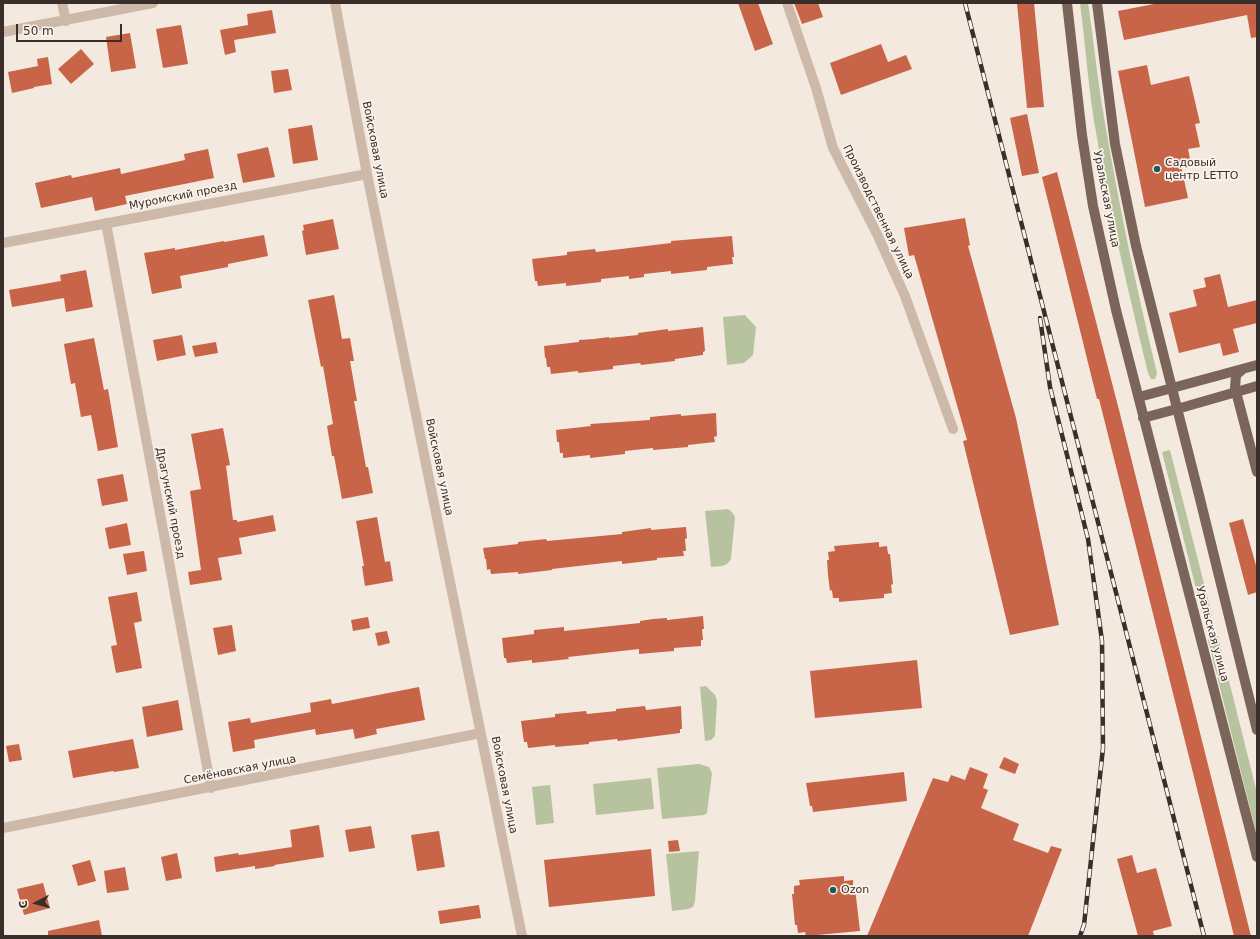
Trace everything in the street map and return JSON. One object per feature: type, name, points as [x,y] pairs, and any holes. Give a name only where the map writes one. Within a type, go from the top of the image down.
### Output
[{"type":"main road","name":"Уральская улица","points":[[1066,3],[1082,135],[1093,206],[1116,310],[1257,857]]},
{"type":"main road","name":"Уральская улица","points":[[1097,3],[1115,144],[1139,260],[1257,730]]},
{"type":"main road","points":[[1139,397],[1257,365]]},
{"type":"main road","points":[[1244,368],[1238,372],[1235,378],[1236,393],[1257,472]]},
{"type":"main road","points":[[1143,418],[1253,387]]},
{"type":"main road","points":[[1239,406],[1242,395],[1253,387]]},
{"type":"main road","points":[[1218,398],[1231,400],[1239,406]]},
{"type":"street","points":[[62,3],[66,21]]},
{"type":"street","points":[[3,32],[153,3]]},
{"type":"street","name":"Войсковая улица","points":[[335,3],[367,174],[522,936]]},
{"type":"street","name":"Производственная улица","points":[[786,3],[816,88],[833,148],[877,234],[905,296],[953,429]]},
{"type":"street","name":"Муромский проезд","points":[[3,243],[367,174]]},
{"type":"street","name":"Драгунский проезд","points":[[106,223],[210,788]]},
{"type":"street","name":"Семёновская улица","points":[[3,828],[481,734]]},
{"type":"green space","points":[[1080,3],[1088,3],[1099,87],[1113,168],[1126,237],[1157,373],[1155,379],[1151,379],[1148,373],[1112,216],[1092,106]]},
{"type":"green space","points":[[745,315],[756,327],[753,355],[744,363],[727,365],[723,317]]},
{"type":"green space","points":[[1170,450],[1212,615],[1208,619],[1203,617],[1162,452]]},
{"type":"green space","points":[[728,509],[735,517],[731,559],[725,565],[711,567],[705,511]]},
{"type":"green space","points":[[1212,635],[1216,635],[1218,637],[1257,793],[1257,836],[1208,640]]},
{"type":"green space","points":[[706,686],[715,695],[717,701],[715,736],[711,740],[705,741],[700,687]]},
{"type":"green space","points":[[699,764],[709,767],[712,773],[707,813],[704,815],[662,819],[657,768]]},
{"type":"green space","points":[[651,778],[654,809],[596,815],[593,784]]},
{"type":"green space","points":[[550,785],[554,823],[536,825],[532,787]]},
{"type":"green space","points":[[699,851],[695,901],[693,907],[672,911],[666,854]]},
{"type":"building","points":[[738,3],[758,3],[773,44],[755,51]]},
{"type":"building","points":[[794,3],[818,3],[823,17],[802,24]]},
{"type":"building","points":[[1017,3],[1034,3],[1044,107],[1027,108]]},
{"type":"building","points":[[1159,3],[1257,3],[1257,37],[1251,38],[1247,15],[1124,40],[1118,11]]},
{"type":"building","points":[[272,10],[276,33],[234,40],[236,52],[225,55],[220,30],[248,25],[247,14]]},
{"type":"building","points":[[181,25],[188,64],[163,68],[156,29]]},
{"type":"building","points":[[130,33],[136,68],[111,72],[106,37]]},
{"type":"building","points":[[881,44],[888,62],[906,55],[912,69],[841,95],[830,63]]},
{"type":"building","points":[[81,49],[94,64],[71,84],[58,69]]},
{"type":"building","points":[[48,57],[52,84],[12,93],[8,72],[38,66],[37,59]]},
{"type":"building","points":[[1147,65],[1151,85],[1189,76],[1200,123],[1195,124],[1200,147],[1188,149],[1190,159],[1180,161],[1188,198],[1145,207],[1118,71]]},
{"type":"building","points":[[288,69],[292,90],[274,93],[271,71]]},
{"type":"building","points":[[1027,114],[1039,173],[1022,176],[1010,118]]},
{"type":"building","points":[[312,125],[318,160],[293,164],[288,129]]},
{"type":"building","points":[[268,147],[275,177],[243,183],[237,154]]},
{"type":"building","points":[[208,149],[214,178],[125,196],[127,204],[95,211],[92,197],[41,208],[35,183],[71,175],[72,178],[120,168],[121,174],[185,160],[184,154]]},
{"type":"building","points":[[1057,172],[1118,406],[1251,936],[1234,936],[1099,399],[1097,399],[1042,177]]},
{"type":"building","points":[[965,218],[970,245],[968,246],[1016,418],[1059,625],[1010,635],[963,441],[967,440],[914,255],[909,256],[904,228]]},
{"type":"building","points":[[333,219],[339,249],[306,255],[302,231],[304,230],[303,225]]},
{"type":"building","points":[[264,235],[268,256],[228,264],[228,267],[180,276],[182,288],[152,294],[144,253],[175,248],[175,250]]},
{"type":"building","points":[[732,236],[734,257],[732,257],[733,264],[707,267],[707,270],[671,274],[671,271],[644,274],[644,277],[629,279],[629,276],[601,279],[601,282],[566,286],[566,283],[538,286],[537,281],[535,281],[532,259],[567,255],[567,252],[595,249],[596,252],[671,243],[671,241]]},
{"type":"building","points":[[86,270],[93,307],[66,312],[64,298],[12,307],[9,290],[61,281],[60,275]]},
{"type":"building","points":[[1220,274],[1228,307],[1257,300],[1257,323],[1233,329],[1239,352],[1223,356],[1220,343],[1179,353],[1169,313],[1197,306],[1193,290],[1206,287],[1204,278]]},
{"type":"building","points":[[334,295],[342,339],[350,338],[354,361],[350,361],[357,401],[354,401],[366,467],[368,467],[373,493],[342,499],[327,426],[333,424],[323,366],[321,367],[308,300]]},
{"type":"building","points":[[703,327],[705,351],[703,352],[703,355],[675,359],[675,361],[641,365],[640,363],[613,366],[613,369],[578,373],[578,371],[551,374],[550,367],[547,367],[544,346],[579,342],[579,340],[638,335],[638,333],[668,329],[668,331]]},
{"type":"building","points":[[182,335],[186,355],[157,361],[153,340]]},
{"type":"building","points":[[94,338],[104,390],[108,389],[118,447],[98,451],[91,415],[81,417],[75,383],[71,384],[64,344]]},
{"type":"building","points":[[216,342],[218,353],[195,357],[192,346]]},
{"type":"building","points":[[716,413],[717,436],[714,437],[715,442],[688,445],[688,447],[653,450],[653,448],[625,451],[625,454],[590,458],[590,455],[563,458],[563,453],[560,453],[559,442],[557,442],[556,430],[591,426],[590,424],[650,420],[650,417]]},
{"type":"building","points":[[223,428],[230,465],[226,466],[233,520],[237,520],[237,522],[273,515],[276,531],[239,538],[242,554],[218,558],[222,580],[190,585],[188,572],[201,570],[190,491],[201,489],[191,434]]},
{"type":"building","points":[[123,474],[128,501],[102,506],[97,479]]},
{"type":"building","points":[[377,517],[385,562],[390,561],[393,581],[365,586],[362,566],[364,566],[356,521]]},
{"type":"building","points":[[1243,519],[1257,569],[1257,592],[1248,595],[1229,523]]},
{"type":"building","points":[[127,523],[131,545],[109,549],[105,528]]},
{"type":"building","points":[[686,527],[687,538],[685,539],[686,551],[683,551],[684,556],[657,558],[657,560],[622,564],[622,561],[518,574],[518,572],[491,574],[490,569],[487,570],[483,548],[546,539],[547,541],[622,534],[622,532],[651,528],[651,530]]},
{"type":"building","points":[[879,542],[879,547],[887,546],[888,554],[890,554],[893,584],[891,585],[892,593],[884,594],[884,598],[839,602],[839,598],[833,598],[832,590],[830,591],[828,575],[828,552],[835,551],[834,546]]},
{"type":"building","points":[[144,551],[147,571],[127,575],[123,554]]},
{"type":"building","points":[[137,592],[142,621],[134,623],[142,668],[116,673],[111,646],[117,645],[108,597]]},
{"type":"building","points":[[703,616],[704,629],[702,629],[703,640],[701,640],[701,646],[674,648],[674,651],[639,654],[639,649],[568,657],[569,659],[532,663],[532,660],[507,663],[506,658],[504,658],[502,638],[534,634],[534,630],[564,627],[564,631],[640,623],[640,621],[653,619],[667,618],[667,620]]},
{"type":"building","points":[[368,617],[370,628],[353,631],[351,620]]},
{"type":"building","points":[[232,625],[236,651],[218,655],[213,628]]},
{"type":"building","points":[[387,631],[390,643],[378,646],[375,633]]},
{"type":"building","points":[[917,660],[922,708],[815,718],[810,671]]},
{"type":"building","points":[[419,687],[425,720],[376,729],[377,734],[355,739],[353,729],[316,735],[315,729],[254,740],[255,748],[233,752],[228,722],[250,718],[251,723],[311,712],[310,703],[331,699],[332,704]]},
{"type":"building","points":[[178,700],[183,730],[147,737],[142,707]]},
{"type":"building","points":[[645,706],[646,710],[681,706],[682,729],[680,729],[680,733],[555,747],[555,745],[528,748],[527,742],[524,742],[521,721],[555,717],[555,714],[586,711],[587,714]]},
{"type":"building","points":[[133,739],[139,768],[73,778],[68,751]]},
{"type":"building","points":[[19,744],[22,760],[9,762],[6,746]]},
{"type":"building","points":[[1004,757],[1019,764],[1015,774],[999,768]]},
{"type":"building","points":[[970,767],[988,774],[983,788],[988,790],[981,808],[1019,824],[1013,840],[1048,853],[1051,846],[1062,849],[1028,936],[867,936],[933,778],[948,782],[951,775],[965,780]]},
{"type":"building","points":[[904,772],[907,801],[813,812],[812,806],[810,806],[806,783]]},
{"type":"building","points":[[319,825],[324,857],[255,869],[255,866],[216,872],[214,857],[292,847],[290,830]]},
{"type":"building","points":[[371,826],[375,848],[349,852],[345,830]]},
{"type":"building","points":[[439,831],[445,867],[417,871],[411,835]]},
{"type":"building","points":[[678,840],[680,851],[669,852],[668,841]]},
{"type":"building","points":[[651,849],[655,896],[549,907],[544,860]]},
{"type":"building","points":[[177,853],[182,878],[166,881],[161,857]]},
{"type":"building","points":[[1132,855],[1137,873],[1156,868],[1172,926],[1153,931],[1154,936],[1138,936],[1117,859]]},
{"type":"building","points":[[90,860],[96,881],[78,886],[72,865]]},
{"type":"building","points":[[125,867],[129,890],[107,893],[104,871]]},
{"type":"building","points":[[844,876],[844,881],[853,880],[860,931],[806,936],[805,932],[798,933],[797,925],[795,925],[792,894],[794,894],[794,886],[800,885],[799,880]]},
{"type":"building","points":[[43,883],[50,908],[24,915],[17,889]]},
{"type":"building","points":[[479,905],[481,918],[440,924],[438,911]]},
{"type":"building","points":[[99,920],[102,936],[48,936],[48,931]]},
{"type":"railway","points":[[965,3],[1204,936]]},
{"type":"railway","points":[[1040,318],[1050,387],[1088,539],[1102,641],[1103,748],[1084,925],[1080,936]]},
{"type":"place","name":"Садовый центр LETTO","points":[[1157,169]]},
{"type":"place","name":"Ozon","points":[[833,890]]}]
